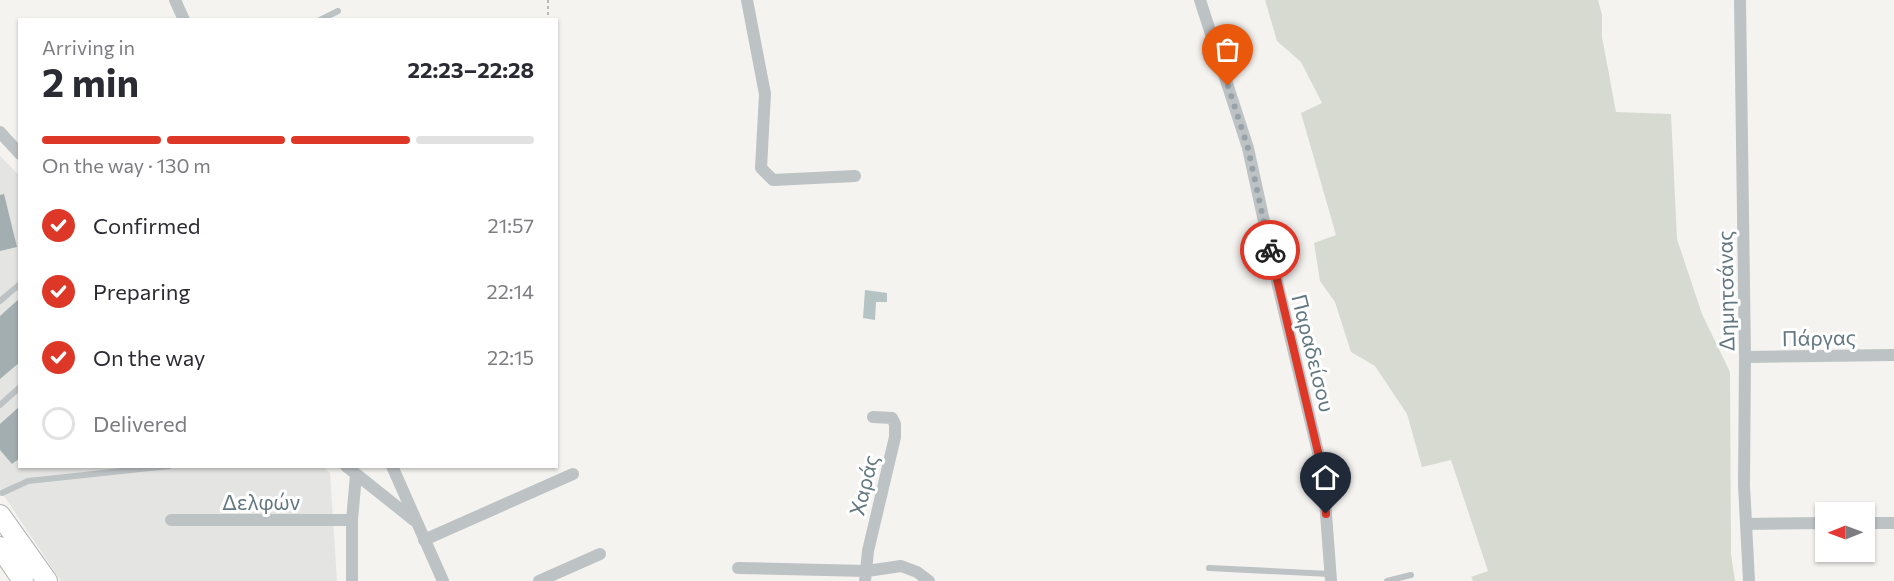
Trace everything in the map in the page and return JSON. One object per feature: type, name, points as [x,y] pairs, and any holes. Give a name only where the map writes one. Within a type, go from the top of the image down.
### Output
[{"type":"main road","points":[[0,515],[47,581]]},
{"type":"main road","points":[[0,547],[23,581]]},
{"type":"street","points":[[175,0],[183,18]]},
{"type":"street","points":[[747,0],[765,94],[761,168],[773,180],[855,177]]},
{"type":"street","name":"Παραδείσου","points":[[1200,0],[1248,148],[1278,291],[1323,473],[1331,578]]},
{"type":"street","name":"Δημητσάνας","points":[[1740,0],[1745,357],[1744,484],[1749,581]]},
{"type":"street","points":[[0,132],[18,152]]},
{"type":"street","name":"Πάργας","points":[[1745,357],[1894,355]]},
{"type":"street","name":"Χαράς","points":[[866,576],[868,551],[895,437],[895,424],[892,418],[873,417]]},
{"type":"street","points":[[348,468],[416,522]]},
{"type":"street","points":[[393,468],[443,581]]},
{"type":"street","points":[[424,540],[573,474]]},
{"type":"street","points":[[352,581],[352,520],[356,475]]},
{"type":"street","name":"Δελφών","points":[[171,520],[352,520]]},
{"type":"street","points":[[1746,524],[1815,523]]},
{"type":"street","points":[[1875,523],[1894,523]]},
{"type":"street","points":[[539,581],[600,554]]},
{"type":"street","points":[[738,568],[866,576],[901,566],[929,581]]},
{"type":"lane","points":[[324,18],[338,11]]},
{"type":"lane","points":[[0,301],[18,286]]},
{"type":"lane","points":[[0,405],[18,389]]},
{"type":"lane","points":[[94,475],[95,468]]},
{"type":"lane","points":[[1,494],[28,481],[152,468]]},
{"type":"lane","points":[[1209,568],[1331,578]]},
{"type":"lane","points":[[1387,581],[1411,575]]},
{"type":"path","points":[[548,0],[548,15]]},
{"type":"shaded area","points":[[1265,0],[1598,0],[1602,15],[1602,37],[1616,112],[1671,114],[1677,239],[1702,314],[1730,372],[1731,554],[1735,581],[1473,581],[1471,577],[1488,571],[1451,460],[1422,467],[1407,414],[1375,366],[1351,352],[1335,302],[1320,281],[1314,243],[1336,235],[1301,113],[1322,103],[1301,62],[1277,41]]},
{"type":"shaded area","points":[[0,156],[18,174],[18,468],[324,468],[330,473],[337,581],[61,581],[0,490]]},
{"type":"shaded area","points":[[865,290],[887,293],[887,302],[876,302],[875,320],[863,318]]},
{"type":"building","points":[[4,194],[17,247],[0,251],[0,195]]},
{"type":"building","points":[[18,300],[18,364],[0,379],[0,316]]},
{"type":"building","points":[[18,408],[18,460],[12,464],[0,450],[0,424]]},
{"type":"way so far","points":[[1228,86],[1248,148],[1270,250]]},
{"type":"route","points":[[1270,250],[1323,473],[1326,514]]}]
